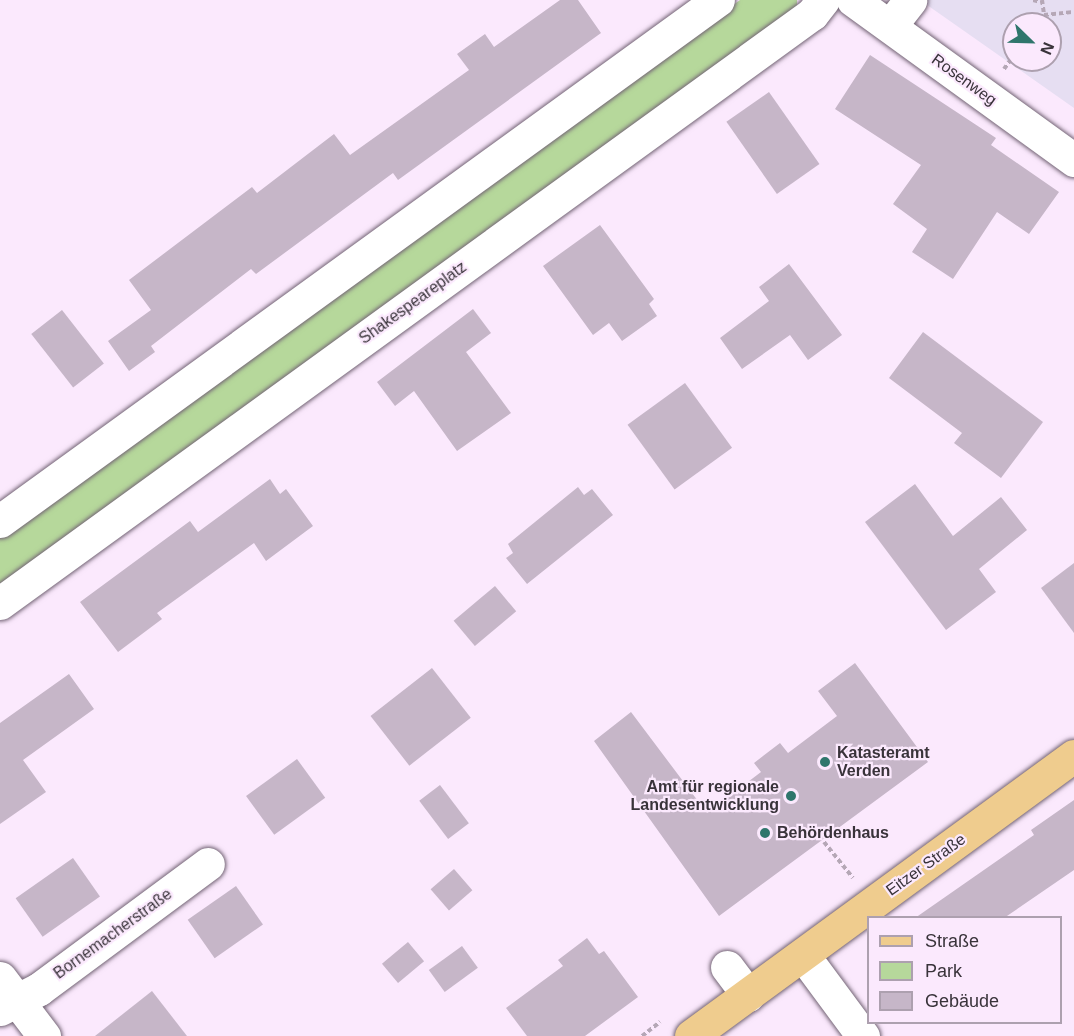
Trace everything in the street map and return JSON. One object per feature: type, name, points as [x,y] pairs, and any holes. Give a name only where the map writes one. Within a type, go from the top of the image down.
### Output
[{"type":"main road","name":"Eitzer Straße","points":[[691,1036],[1074,756]]},
{"type":"street","points":[[0,521],[717,0]]},
{"type":"street","name":"Shakespeareplatz","points":[[0,603],[812,15],[823,0]]},
{"type":"street","name":"Rosenweg","points":[[854,0],[1074,160]]},
{"type":"street","points":[[890,26],[910,0]]},
{"type":"street","name":"Bornemacherstraße","points":[[5,995],[39,989],[208,864]]},
{"type":"street","points":[[802,955],[863,1036]]},
{"type":"street","points":[[727,967],[748,995]]},
{"type":"street","name":"Bornemacherstraße","points":[[5,995],[45,1036]]},
{"type":"path","points":[[1033,0],[1042,1]]},
{"type":"path","points":[[824,842],[855,881]]},
{"type":"shaded area","points":[[920,0],[1074,0],[1074,108],[1023,72],[1062,72],[1062,12],[1002,12],[1002,58]]},
{"type":"green space","points":[[740,0],[797,0],[797,6],[0,591],[0,535]]},
{"type":"building","points":[[560,0],[578,0],[601,33],[398,180],[393,173],[256,274],[251,269],[151,346],[155,352],[129,371],[108,341],[151,310],[129,280],[252,187],[257,193],[334,134],[350,155],[469,70],[457,54],[485,34],[494,47]]},
{"type":"building","points":[[870,55],[996,138],[991,145],[1059,192],[1029,234],[997,212],[953,279],[912,252],[927,229],[893,204],[921,165],[835,109]]},
{"type":"building","points":[[769,92],[819,164],[777,194],[726,122]]},
{"type":"building","points":[[600,225],[654,299],[649,304],[657,316],[622,341],[609,323],[593,335],[543,266]]},
{"type":"building","points":[[789,264],[842,335],[808,360],[790,335],[742,369],[720,338],[769,301],[759,287]]},
{"type":"building","points":[[473,309],[491,333],[466,352],[511,413],[457,451],[414,391],[395,406],[377,382]]},
{"type":"building","points":[[62,310],[104,364],[73,388],[31,334]]},
{"type":"building","points":[[923,332],[1043,422],[1001,478],[954,443],[962,433],[889,378]]},
{"type":"building","points":[[685,383],[732,448],[675,489],[628,425]]},
{"type":"building","points":[[270,479],[280,494],[286,489],[313,526],[266,561],[254,543],[157,613],[162,619],[118,652],[80,602],[190,521],[198,532]]},
{"type":"building","points":[[915,484],[953,536],[1001,497],[1027,530],[979,569],[996,592],[946,630],[865,522]]},
{"type":"building","points":[[578,487],[584,495],[592,489],[613,515],[527,584],[506,558],[513,553],[508,544]]},
{"type":"building","points":[[1074,563],[1074,633],[1041,588]]},
{"type":"building","points":[[495,586],[516,611],[475,646],[454,621]]},
{"type":"building","points":[[855,663],[928,762],[719,916],[594,741],[631,712],[707,813],[761,772],[754,763],[780,743],[788,753],[837,716],[818,691]]},
{"type":"building","points":[[432,668],[471,718],[409,766],[371,716]]},
{"type":"building","points":[[69,674],[94,709],[23,760],[46,792],[0,824],[0,723]]},
{"type":"building","points":[[297,759],[325,798],[274,835],[246,796]]},
{"type":"building","points":[[440,785],[469,823],[448,839],[419,801]]},
{"type":"building","points":[[1074,800],[1074,870],[1007,916],[918,916],[1034,835],[1031,830]]},
{"type":"building","points":[[73,858],[100,897],[43,937],[16,898]]},
{"type":"building","points":[[454,869],[472,890],[449,910],[431,889]]},
{"type":"building","points":[[236,886],[263,925],[215,958],[188,920]]},
{"type":"building","points":[[587,938],[599,954],[604,951],[638,997],[585,1036],[527,1036],[506,1008],[563,966],[558,960]]},
{"type":"building","points":[[408,942],[424,961],[398,983],[382,964]]},
{"type":"building","points":[[462,946],[478,968],[445,992],[429,970]]},
{"type":"building","points":[[152,991],[187,1036],[95,1036]]},
{"type":"place","name":"Katasteramt Verden","points":[[825,762]]},
{"type":"place","name":"Amt für regionale Landesentwicklung","points":[[791,796]]},
{"type":"place","name":"Behördenhaus","points":[[765,833]]}]
